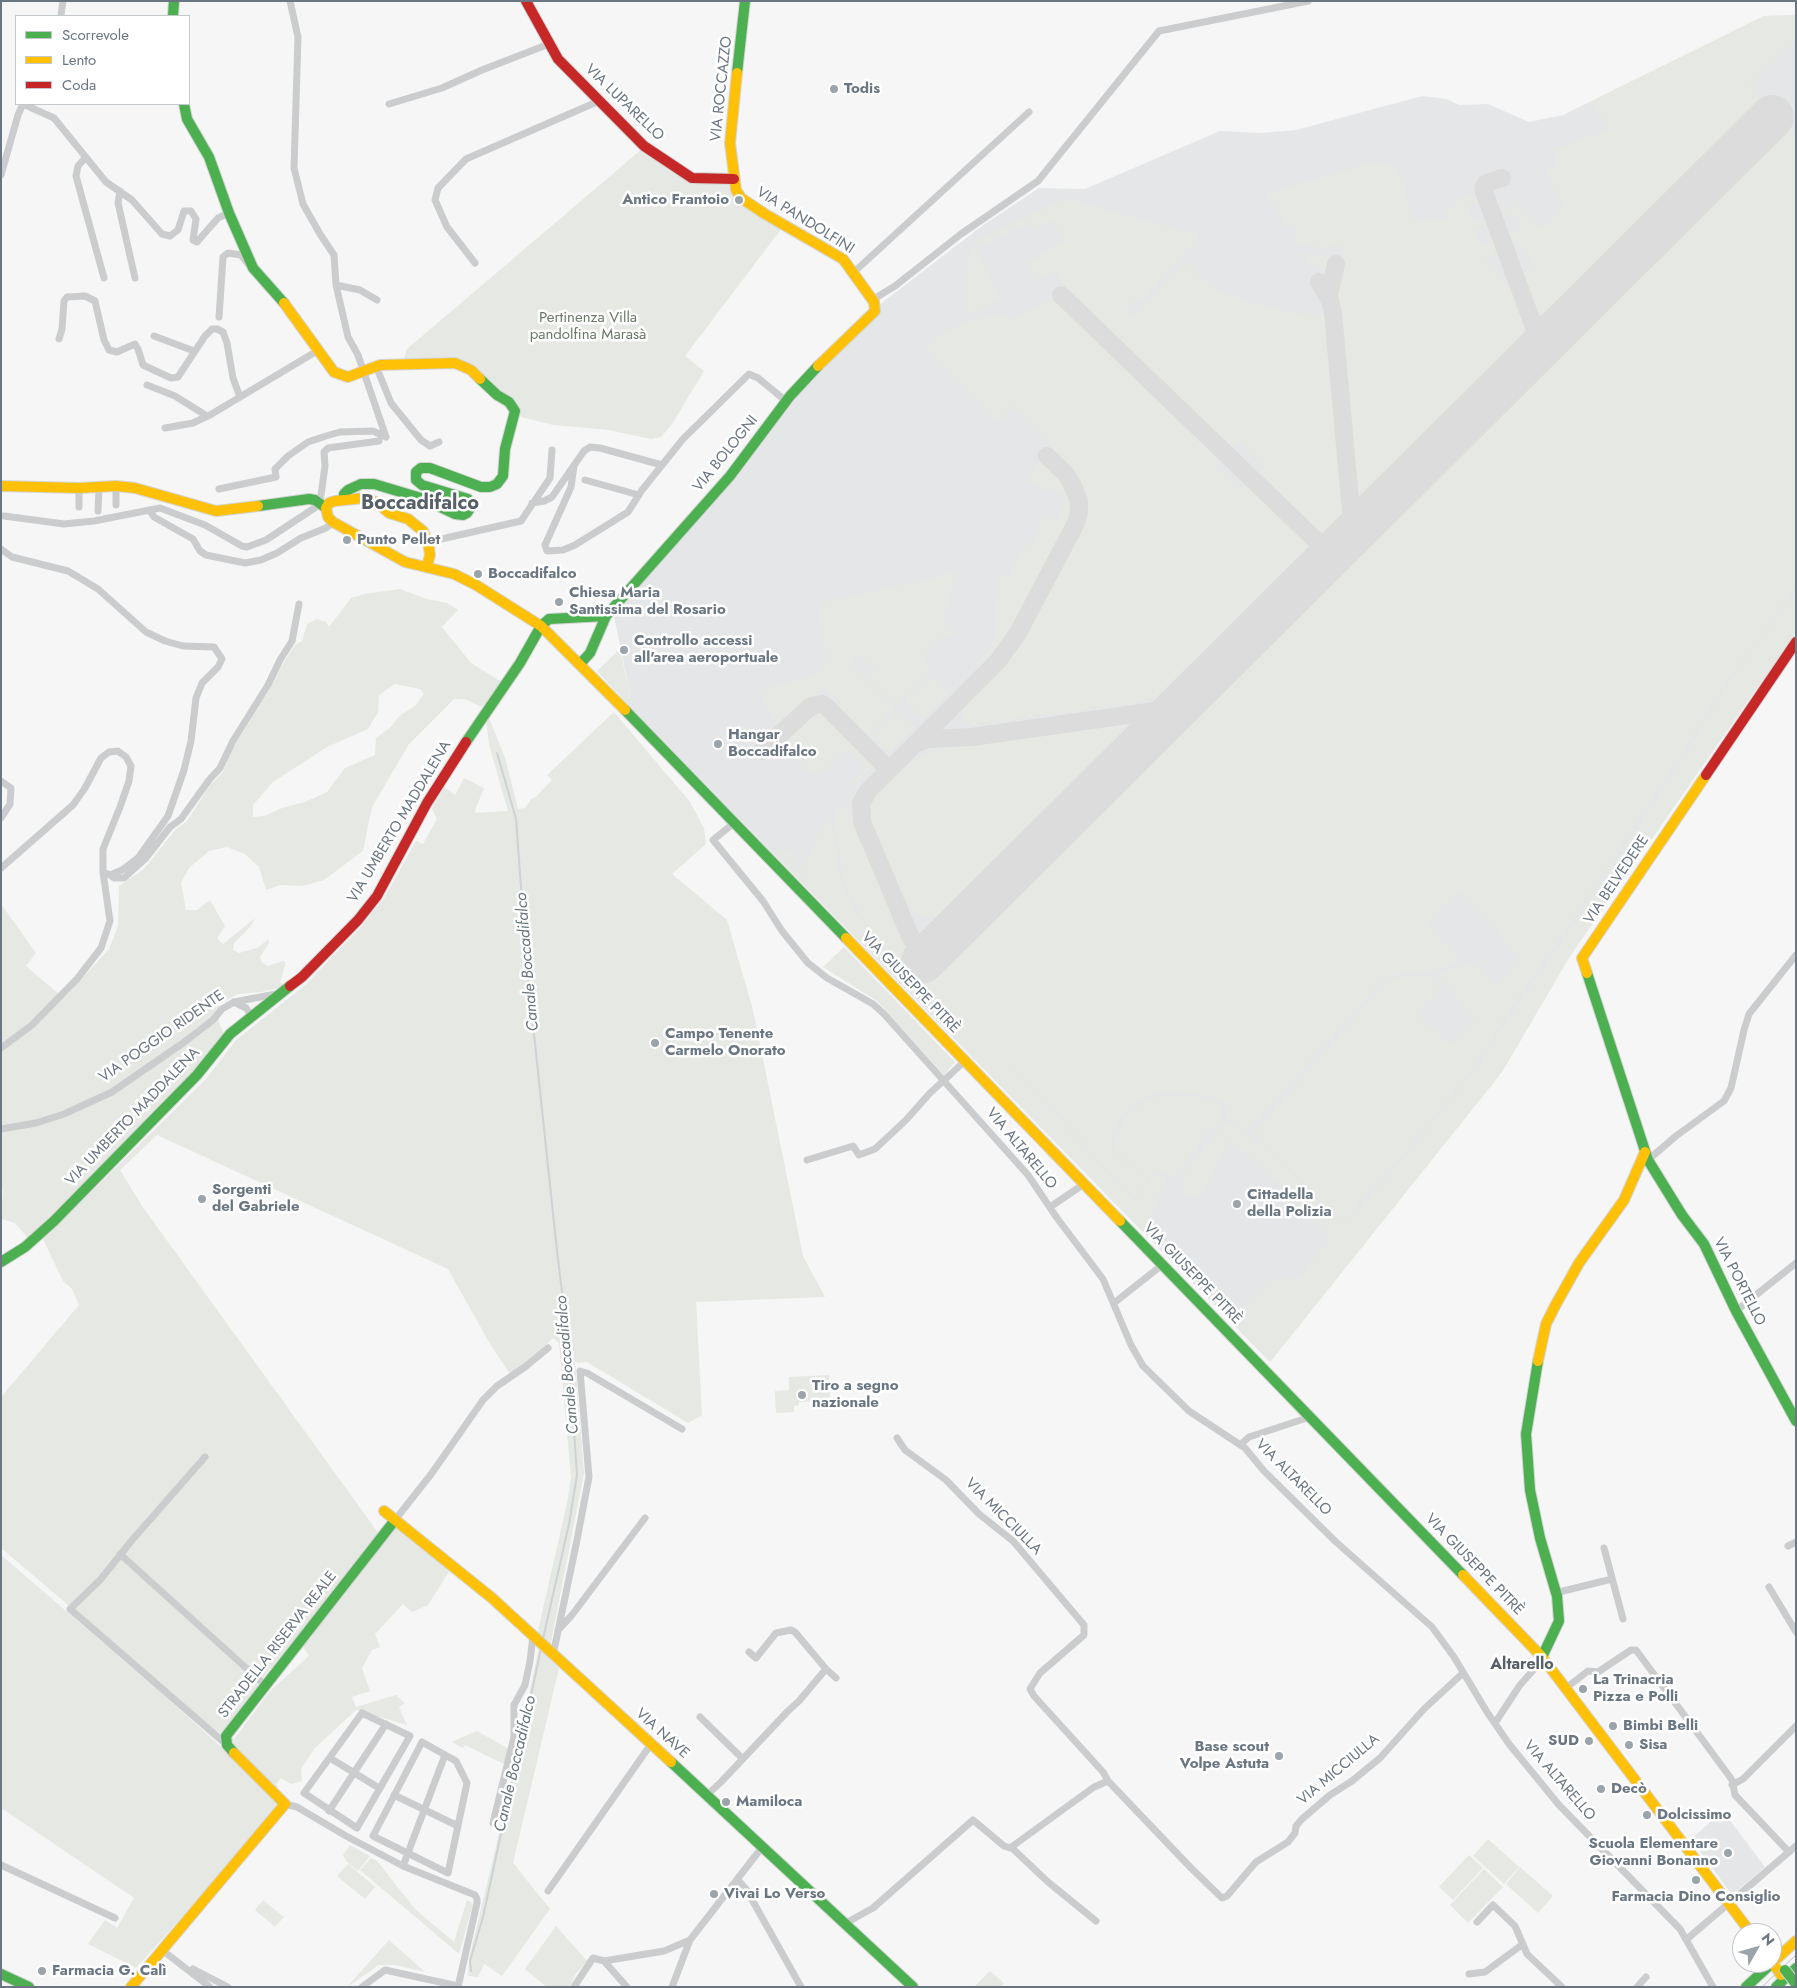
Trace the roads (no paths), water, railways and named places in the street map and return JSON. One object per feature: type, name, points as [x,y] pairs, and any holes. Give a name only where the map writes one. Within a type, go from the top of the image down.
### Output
[{"type":"street","points":[[61,15],[63,1]]},
{"type":"street","points":[[173,15],[174,1]]},
{"type":"street","points":[[290,1],[298,37],[294,168],[303,204],[334,255],[336,285],[348,337],[358,355],[383,439]]},
{"type":"street","name":"VIA LUPARELLO","points":[[526,1],[558,59],[644,146],[692,178],[734,179]]},
{"type":"street","name":"VIA ROCCAZZO","points":[[734,179],[730,143],[745,1]]},
{"type":"street","points":[[872,300],[895,286],[961,234],[1038,181],[1159,31],[1308,1]]},
{"type":"street","points":[[390,104],[442,88],[549,44]]},
{"type":"street","points":[[475,263],[447,227],[435,200],[438,188],[466,159],[599,101]]},
{"type":"street","points":[[2,170],[23,105]]},
{"type":"street","points":[[25,105],[54,118],[106,182],[132,200],[162,234],[170,236],[178,230],[184,211],[191,211],[196,219],[193,240],[197,242],[218,218],[229,214]]},
{"type":"street","points":[[184,105],[187,119],[209,158],[229,214],[253,268]]},
{"type":"street","points":[[854,272],[1029,112]]},
{"type":"street","points":[[86,157],[78,166],[76,176],[104,278]]},
{"type":"street","name":"VIA PANDOLFINI","points":[[734,179],[736,190],[741,198],[791,230],[843,259],[872,300],[875,307],[873,314]]},
{"type":"street","points":[[120,191],[118,203],[135,278]]},
{"type":"street","points":[[219,317],[223,257],[228,253],[241,255],[248,265],[275,291],[334,372],[348,377],[376,366],[455,363],[471,370],[497,395],[509,402],[515,411],[505,449],[503,476],[496,484],[490,487],[481,487],[430,468],[418,469],[415,476],[422,485],[468,499],[471,507],[467,513],[463,515],[455,514],[421,498],[374,484],[362,484],[348,490],[344,494],[344,499]]},
{"type":"street","points":[[336,285],[360,290],[377,300]]},
{"type":"street","points":[[59,339],[62,329],[64,301],[67,297],[85,296],[95,302],[104,340],[109,350],[116,352],[134,344],[138,349],[143,365],[171,378],[178,378],[204,336],[212,329],[217,329],[223,332],[227,342],[233,378],[240,397]]},
{"type":"street","name":"VIA BOLOGNI","points":[[580,664],[590,653],[606,616],[730,476],[807,376],[873,314]]},
{"type":"street","points":[[154,336],[194,351]]},
{"type":"street","points":[[165,428],[193,423],[207,416],[317,351]]},
{"type":"street","points":[[376,366],[391,403],[421,440],[430,446],[439,442]]},
{"type":"street","points":[[574,466],[571,487],[545,545],[547,551],[563,550],[603,529],[628,512],[662,465],[699,422],[749,374],[758,378],[786,401]]},
{"type":"street","points":[[147,386],[174,396],[207,416]]},
{"type":"street","points":[[218,489],[276,477],[275,469],[282,461],[302,446],[326,436],[340,432],[373,431],[383,439]]},
{"type":"street","points":[[150,510],[154,517],[193,539],[200,551],[206,555],[245,564],[262,560],[302,538],[326,528],[333,522],[328,517],[323,505],[324,452],[328,448],[383,439]]},
{"type":"street","points":[[532,504],[552,497],[584,451],[590,447],[643,458],[662,465]]},
{"type":"street","points":[[428,542],[521,521],[550,478],[552,450]]},
{"type":"street","points":[[585,480],[639,496]]},
{"type":"street","points":[[1,486],[78,488],[116,486],[135,488],[216,511],[309,499],[323,505]]},
{"type":"street","points":[[98,511],[99,486]]},
{"type":"street","points":[[116,486],[116,505]]},
{"type":"street","points":[[78,488],[78,507]]},
{"type":"street","points":[[4,516],[64,524],[94,521],[160,508],[205,525],[247,547],[266,540],[316,507],[344,499],[364,498],[376,502],[389,513],[417,524],[428,542],[430,554],[428,566]]},
{"type":"street","name":"VIA GIUSEPPE PITRÈ","points":[[333,522],[406,562],[454,574],[476,585],[541,626],[580,664],[1542,1657],[1743,1923]]},
{"type":"street","points":[[1,549],[12,557],[68,571],[98,589],[146,632],[165,641],[183,646],[214,647],[222,659],[218,668],[202,683],[196,698],[191,741],[184,770],[168,816],[138,858],[122,870],[106,874]]},
{"type":"street","points":[[106,874],[114,878],[124,878],[145,859],[170,827],[181,819],[220,768],[232,741],[268,685],[292,641],[299,604]]},
{"type":"street","points":[[541,626],[549,619],[606,616]]},
{"type":"street","name":"VIA UMBERTO MADDALENA","points":[[1,1262],[25,1247],[54,1221],[197,1076],[230,1034],[302,977],[346,934],[377,896],[427,803],[482,716],[520,663],[541,626]]},
{"type":"street","name":"VIA BELVEDERE","points":[[1646,1156],[1582,958],[1796,642]]},
{"type":"street","points":[[1,868],[73,805],[85,788],[101,758],[109,752],[118,750],[126,757],[131,766],[129,781],[103,850],[110,921],[101,948],[77,979],[32,1025],[1,1048]]},
{"type":"street","points":[[1,781],[12,788],[10,804],[1,818]]},
{"type":"street","name":"VIA ALTARELLO","points":[[734,822],[713,840],[763,902],[782,931],[808,963],[827,978],[873,1004],[1028,1174],[1103,1279],[1131,1345],[1143,1366],[1189,1410],[1245,1448],[1264,1471],[1336,1542],[1432,1627],[1454,1657],[1509,1744],[1559,1805],[1680,1929],[1713,1987]]},
{"type":"street","points":[[1495,1723],[1520,1685],[1537,1666],[1559,1621],[1557,1596],[1540,1538],[1530,1490],[1526,1434],[1546,1324],[1578,1263],[1624,1200],[1646,1156],[1724,1101],[1731,1088],[1749,1014],[1796,955]]},
{"type":"street","name":"VIA POGGIO RIDENTE","points":[[1,1128],[36,1123],[64,1114],[112,1092],[183,1043],[213,1020],[222,1009],[234,1002],[284,992]]},
{"type":"street","points":[[234,1002],[256,1013],[256,1003],[248,998]]},
{"type":"street","points":[[807,1160],[853,1146],[859,1155],[875,1149],[906,1120],[930,1093],[965,1061]]},
{"type":"street","name":"VIA PORTELLO","points":[[1646,1156],[1682,1215],[1704,1244],[1736,1311],[1796,1421]]},
{"type":"street","points":[[1050,1207],[1084,1184]]},
{"type":"street","points":[[1736,1311],[1796,1263]]},
{"type":"street","points":[[1114,1303],[1162,1265]]},
{"type":"street","name":"STRADELLA RISERVA REALE","points":[[227,1745],[226,1736],[395,1520],[450,1442],[490,1393],[548,1348]]},
{"type":"street","points":[[550,1653],[578,1540],[588,1477],[580,1371],[588,1373],[682,1429]]},
{"type":"street","points":[[1240,1445],[1248,1437],[1310,1417]]},
{"type":"street","name":"VIA MICCIULLA","points":[[897,1438],[905,1450],[946,1480],[979,1514],[1013,1541],[1084,1625],[1084,1635],[1040,1673],[1030,1689],[1064,1731],[1103,1772],[1108,1781],[1222,1898],[1227,1896],[1256,1862],[1288,1842],[1295,1834],[1296,1826],[1302,1819],[1330,1795],[1352,1782],[1380,1758],[1424,1709],[1463,1673]]},
{"type":"street","points":[[205,1457],[120,1554],[100,1580],[70,1609],[227,1745],[284,1804],[297,1807],[343,1835],[403,1866],[475,1895],[477,1903],[458,1986],[385,1970],[362,1987]]},
{"type":"street","name":"VIA NAVE","points":[[384,1511],[492,1598],[763,1846],[913,1987]]},
{"type":"street","points":[[557,1630],[572,1615],[645,1518]]},
{"type":"street","points":[[1788,1546],[1796,1542]]},
{"type":"street","points":[[1604,1548],[1623,1619]]},
{"type":"street","points":[[120,1554],[266,1686]]},
{"type":"street","points":[[1555,1593],[1612,1579]]},
{"type":"street","points":[[1769,1588],[1796,1632]]},
{"type":"street","points":[[749,1652],[756,1658],[776,1633],[790,1630],[795,1632],[826,1670],[836,1678]]},
{"type":"street","points":[[493,1823],[514,1737],[514,1705],[525,1685],[534,1638]]},
{"type":"street","points":[[1566,1688],[1588,1671],[1598,1672],[1630,1650],[1634,1650],[1732,1780],[1735,1795],[1789,1852]]},
{"type":"street","points":[[707,1795],[799,1702],[826,1670]]},
{"type":"street","points":[[362,1713],[410,1736],[357,1828],[304,1794],[330,1758],[362,1713]]},
{"type":"street","points":[[700,1716],[743,1760]]},
{"type":"street","points":[[318,1820],[354,1773],[386,1724]]},
{"type":"street","points":[[1732,1785],[1744,1779],[1796,1726]]},
{"type":"street","points":[[422,1742],[444,1754],[456,1761],[468,1783],[448,1873],[373,1836],[422,1742]]},
{"type":"street","points":[[548,1891],[651,1744]]},
{"type":"street","points":[[403,1866],[444,1754]]},
{"type":"street","points":[[330,1758],[379,1788]]},
{"type":"street","points":[[1011,1847],[1094,1787],[1108,1781]]},
{"type":"street","points":[[394,1795],[458,1826]]},
{"type":"street","points":[[131,1987],[246,1852],[284,1804]]},
{"type":"street","points":[[846,1923],[873,1908],[973,1820],[1004,1846],[1011,1847],[1048,1882],[1096,1921]]},
{"type":"street","points":[[672,1987],[690,1940],[763,1846]]},
{"type":"street","points":[[1687,1939],[1796,1846]]},
{"type":"street","points":[[1,1865],[115,1918]]},
{"type":"street","points":[[738,1880],[746,1889],[801,1987]]},
{"type":"street","points":[[1477,1922],[1493,1905],[1515,1926],[1528,1954],[1562,1987]]},
{"type":"street","points":[[574,1987],[593,1958],[604,1961],[664,1950],[690,1940]]},
{"type":"street","points":[[1796,1941],[1784,1951],[1781,1963],[1796,1984]]},
{"type":"street","points":[[1469,1974],[1485,1972],[1523,1944]]},
{"type":"street","points":[[162,1950],[210,1987]]},
{"type":"street","points":[[604,1961],[627,1987]]},
{"type":"street","points":[[179,1963],[228,1987]]},
{"type":"street","points":[[1776,1987],[1787,1971]]},
{"type":"street","points":[[1787,1971],[1790,1987]]},
{"type":"street","points":[[1746,1987],[1761,1973]]},
{"type":"street","points":[[1,1974],[29,1987]]},
{"type":"street","points":[[1637,1987],[1646,1977]]},
{"type":"waterway","name":"Canale Boccadifalco","points":[[497,753],[516,819],[527,968],[568,1341],[577,1475],[569,1524],[543,1639]]},
{"type":"waterway","name":"Canale Boccadifalco","points":[[471,1971],[470,1961],[483,1917],[541,1649]]},
{"type":"tram line","points":[[1762,1987],[1796,1955]]},
{"type":"place","name":"Todis","points":[[834,89]]},
{"type":"place","name":"Antico Frantoio","points":[[739,200]]},
{"type":"place","name":"Punto Pellet","points":[[347,540]]},
{"type":"place","name":"Boccadifalco","points":[[478,574]]},
{"type":"place","name":"Chiesa Maria Santissima del Rosario","points":[[559,602]]},
{"type":"place","name":"Controllo accessi all'area aeroportuale","points":[[624,650]]},
{"type":"place","name":"Hangar Boccadifalco","points":[[718,744]]},
{"type":"place","name":"Campo Tenente Carmelo Onorato","points":[[655,1043]]},
{"type":"place","name":"Sorgenti del Gabriele","points":[[202,1199]]},
{"type":"place","name":"Cittadella della Polizia","points":[[1237,1204]]},
{"type":"place","name":"Tiro a segno nazionale","points":[[802,1395]]},
{"type":"place","name":"La Trinacria Pizza e Polli","points":[[1583,1689]]},
{"type":"place","name":"Bimbi Belli","points":[[1613,1726]]},
{"type":"place","name":"SUD","points":[[1589,1741]]},
{"type":"place","name":"Sisa","points":[[1629,1745]]},
{"type":"place","name":"Base scout Volpe Astuta","points":[[1279,1756]]},
{"type":"place","name":"Decò","points":[[1601,1789]]},
{"type":"place","name":"Mamiloca","points":[[726,1802]]},
{"type":"place","name":"Dolcissimo","points":[[1647,1815]]},
{"type":"place","name":"Scuola Elementare Giovanni Bonanno","points":[[1728,1853]]},
{"type":"place","name":"Farmacia Dino Consiglio","points":[[1696,1880]]},
{"type":"place","name":"Vivai Lo Verso","points":[[714,1894]]},
{"type":"place","name":"Farmacia G. Calì","points":[[42,1971]]},
{"type":"district","name":"Boccadifalco","points":[[420,504]]},
{"type":"district","name":"Altarello","points":[[1522,1665]]},
{"type":"park label","name":"Pertinenza Villa pandolfina Marasà","points":[[588,326]]}]
